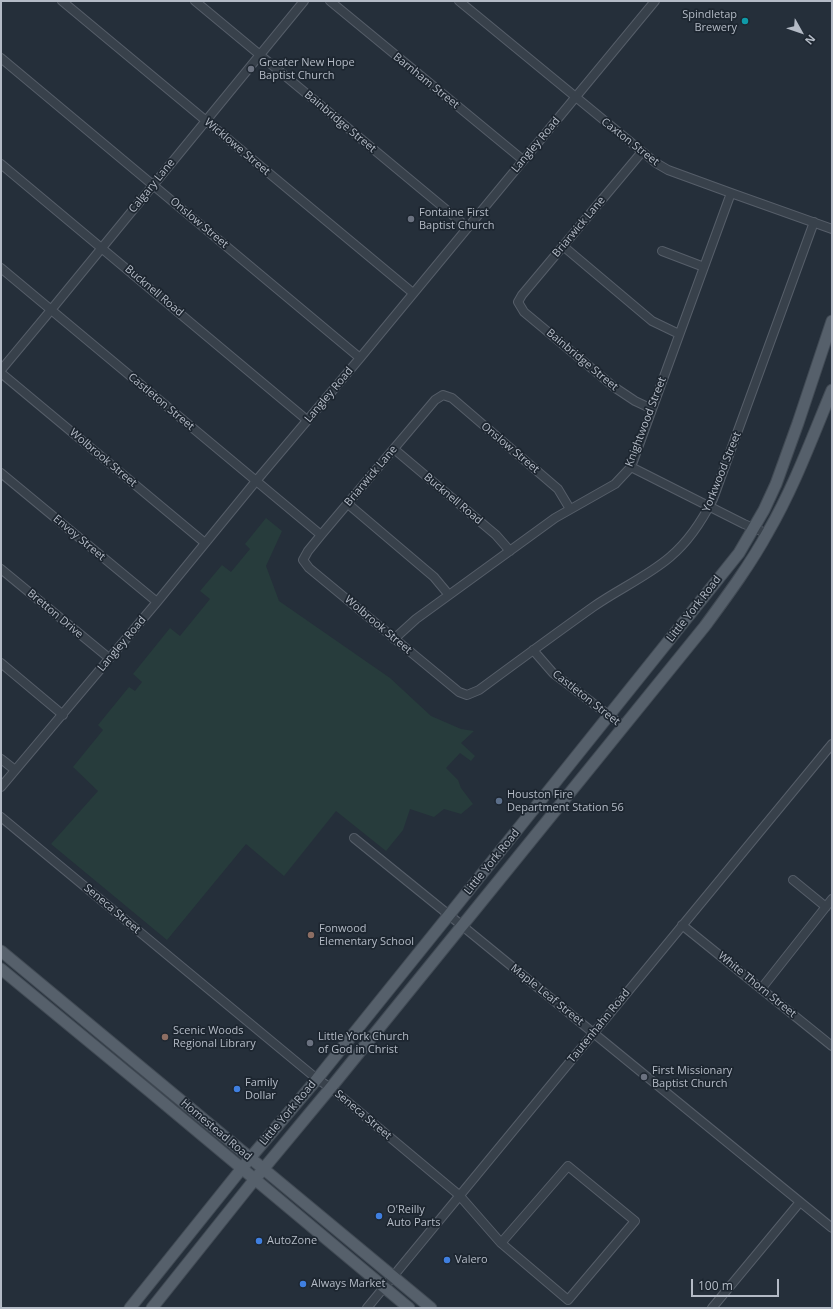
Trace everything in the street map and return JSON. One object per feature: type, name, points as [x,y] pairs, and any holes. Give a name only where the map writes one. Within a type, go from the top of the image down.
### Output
[{"type":"main road","name":"Little York Road","points":[[130,1308],[242,1168],[317,1079],[450,915],[739,552],[764,510],[776,484],[789,451],[832,321]]},
{"type":"main road","name":"Little York Road","points":[[152,1308],[263,1169],[331,1088],[705,626],[768,534],[788,494],[832,390]]},
{"type":"main road","points":[[707,593],[721,604]]},
{"type":"main road","points":[[671,638],[685,650]]},
{"type":"main road","points":[[530,815],[543,826]]},
{"type":"main road","points":[[514,835],[527,846]]},
{"type":"main road","name":"Homestead Road","points":[[1,951],[431,1308]]},
{"type":"main road","name":"Homestead Road","points":[[1,969],[409,1308]]},
{"type":"main road","points":[[148,1090],[156,1080]]},
{"type":"main road","points":[[172,1256],[185,1266]]},
{"type":"street","name":"Wicklowe Street","points":[[62,1],[413,293]]},
{"type":"street","name":"Bainbridge Street","points":[[195,1],[467,227]]},
{"type":"street","name":"Calgary Lane","points":[[1,372],[304,1]]},
{"type":"street","name":"Barnham Street","points":[[330,1],[523,160]]},
{"type":"street","name":"Caxton Street","points":[[459,1],[575,98],[656,163],[668,170],[731,194],[832,229]]},
{"type":"street","name":"Langley Road","points":[[1,787],[63,715],[655,1]]},
{"type":"street","name":"Onslow Street","points":[[1,58],[360,358]]},
{"type":"street","name":"Briarwick Lane","points":[[518,302],[522,295],[641,152]]},
{"type":"street","name":"Bucknell Road","points":[[1,164],[307,420]]},
{"type":"street","name":"Knightwood Street","points":[[394,639],[416,620],[510,551],[570,509],[615,484],[631,467],[731,194]]},
{"type":"street","name":"Yorkwood Street","points":[[454,688],[467,695],[479,690],[613,593],[644,575],[669,557],[692,535],[710,507],[814,222]]},
{"type":"street","points":[[563,246],[652,322],[679,334]]},
{"type":"street","points":[[662,251],[704,267]]},
{"type":"street","name":"Castleton Street","points":[[1,268],[321,535]]},
{"type":"street","name":"Bainbridge Street","points":[[518,302],[524,312],[614,387],[635,401],[652,409]]},
{"type":"street","name":"Wolbrook Street","points":[[1,372],[205,543]]},
{"type":"street","name":"Onslow Street","points":[[443,395],[452,398],[558,489],[570,509]]},
{"type":"street","name":"Briarwick Lane","points":[[303,560],[308,551],[321,535],[434,400],[443,395]]},
{"type":"street","name":"Bucknell Road","points":[[394,449],[496,535],[510,551]]},
{"type":"street","points":[[631,467],[710,507],[768,534]]},
{"type":"street","name":"Envoy Street","points":[[1,473],[157,602]]},
{"type":"street","points":[[348,504],[434,577],[449,595]]},
{"type":"street","name":"Wolbrook Street","points":[[303,560],[308,568],[454,688]]},
{"type":"street","name":"Bretton Drive","points":[[1,569],[109,658]]},
{"type":"street","name":"Castleton Street","points":[[533,650],[553,673],[623,726]]},
{"type":"street","points":[[1,663],[63,715]]},
{"type":"street","name":"Tautenhahn Road","points":[[366,1308],[832,744]]},
{"type":"street","points":[[1,759],[15,770]]},
{"type":"street","name":"Seneca Street","points":[[1,817],[459,1195],[501,1244],[568,1300],[635,1221],[568,1166],[501,1244]]},
{"type":"street","name":"Maple Leaf Street","points":[[354,838],[832,1228]]},
{"type":"street","points":[[792,880],[826,907]]},
{"type":"street","points":[[761,989],[832,899]]},
{"type":"street","name":"White Thorn Street","points":[[682,925],[832,1046]]},
{"type":"street","points":[[712,1308],[800,1202]]},
{"type":"green space","points":[[266,518],[282,531],[266,566],[279,601],[390,678],[431,716],[461,729],[474,731],[461,743],[475,756],[471,761],[460,753],[446,768],[458,780],[461,788],[473,804],[461,814],[444,809],[434,817],[410,809],[403,830],[386,851],[336,811],[284,876],[246,844],[167,940],[51,844],[98,791],[73,767],[103,730],[98,725],[129,687],[135,691],[142,682],[133,674],[170,628],[180,636],[210,599],[200,591],[222,565],[231,572],[250,549],[245,544]]},
{"type":"place","name":"Spindletap Brewery","points":[[745,21]]},
{"type":"place","name":"Greater New Hope Baptist Church","points":[[251,69]]},
{"type":"place","name":"Fontaine First Baptist Church","points":[[411,219]]},
{"type":"place","name":"Houston Fire Department Station 56","points":[[499,801]]},
{"type":"place","name":"Fonwood Elementary School","points":[[311,935]]},
{"type":"place","name":"Scenic Woods Regional Library","points":[[165,1037]]},
{"type":"place","name":"Little York Church of God in Christ","points":[[310,1043]]},
{"type":"place","name":"First Missionary Baptist Church","points":[[644,1077]]},
{"type":"place","name":"Family Dollar","points":[[237,1089]]},
{"type":"place","name":"O'Reilly Auto Parts","points":[[379,1216]]},
{"type":"place","name":"AutoZone","points":[[259,1241]]},
{"type":"place","name":"Valero","points":[[447,1260]]},
{"type":"place","name":"Always Market","points":[[303,1284]]}]
